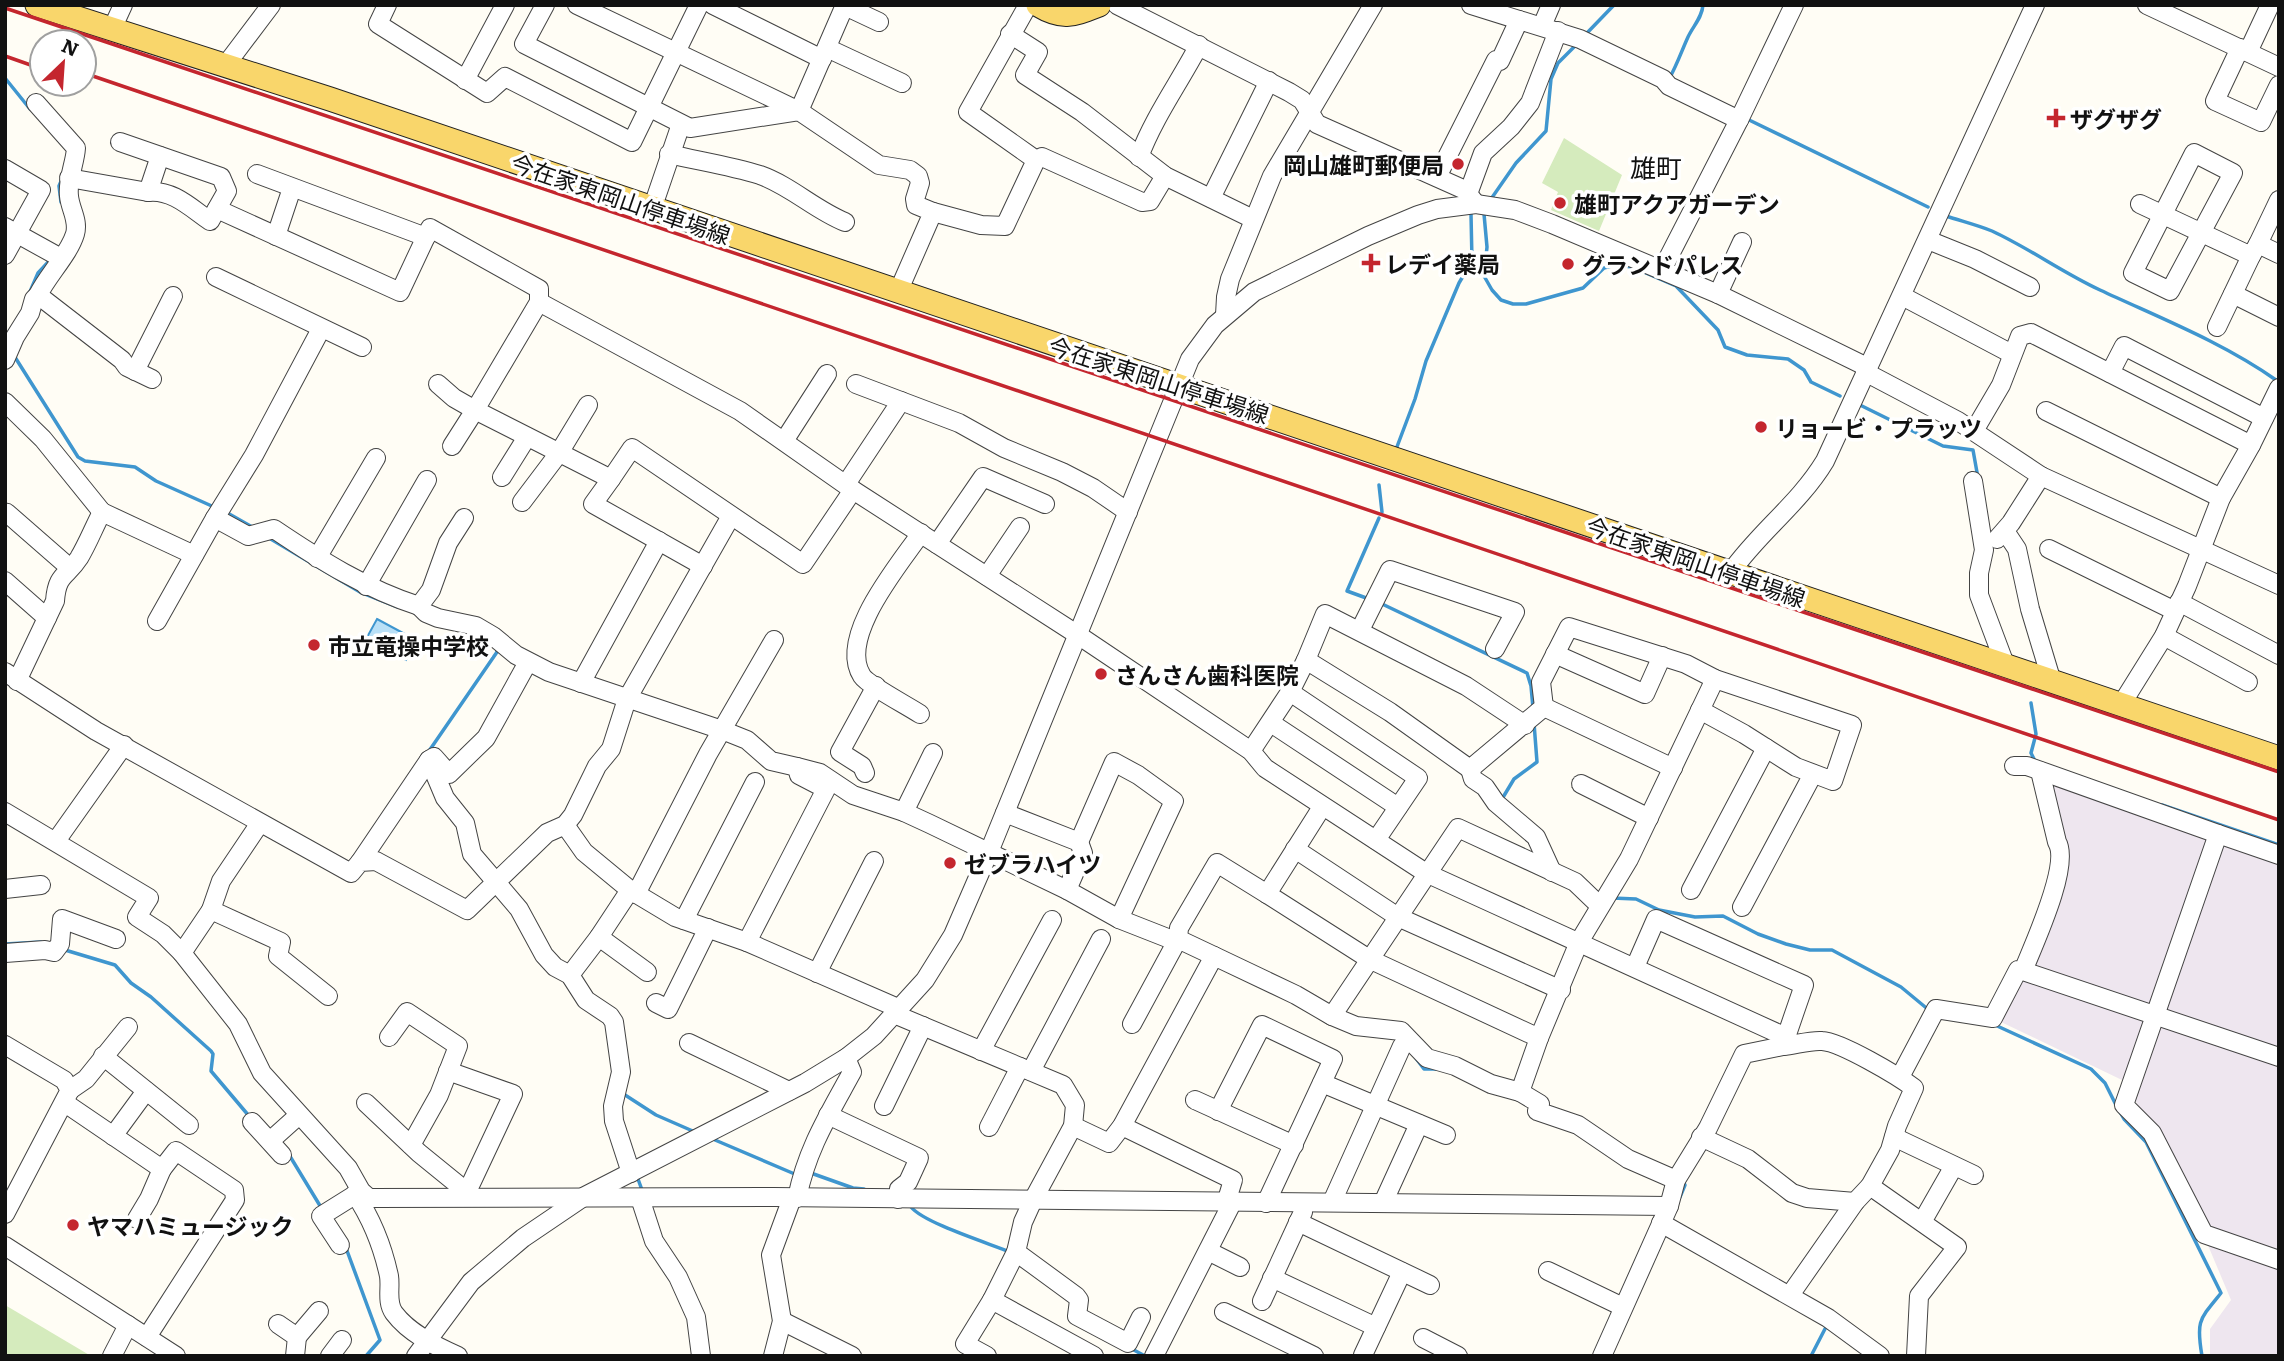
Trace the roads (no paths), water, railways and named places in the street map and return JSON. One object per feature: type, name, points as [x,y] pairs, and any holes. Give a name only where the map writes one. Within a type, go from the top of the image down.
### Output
[{"type":"main road","name":"今在家東岡山停車場線","points":[[37,5],[652,209],[2279,758]]},
{"type":"main road","points":[[1038,5],[1059,16],[1079,14],[1099,5]]},
{"type":"street","points":[[112,29],[123,5]]},
{"type":"street","points":[[225,66],[271,5]]},
{"type":"street","points":[[387,5],[378,24],[487,93],[505,77],[632,142],[699,5]]},
{"type":"street","points":[[465,79],[505,5]]},
{"type":"street","points":[[545,5],[523,44],[690,128],[799,111]]},
{"type":"street","points":[[577,5],[799,111],[879,165],[910,170],[918,176],[920,183],[916,205],[933,212],[981,225],[1005,226],[1036,160],[1042,157],[1142,202],[1150,201],[1165,176]]},
{"type":"street","points":[[713,5],[902,83]]},
{"type":"street","points":[[1028,5],[968,112],[1036,160]]},
{"type":"street","points":[[1118,5],[1302,100],[1317,124],[1465,190],[1472,199]]},
{"type":"street","points":[[1225,315],[1230,279],[1272,176],[1373,5]]},
{"type":"street","points":[[1471,5],[1582,40],[1663,79],[1669,86],[1741,117]]},
{"type":"street","points":[[1472,199],[1483,153],[1522,115],[1530,103],[1550,28],[1551,5]]},
{"type":"street","points":[[1662,270],[1741,117],[1794,5]]},
{"type":"street","points":[[1731,572],[1749,547],[1786,513],[1817,474],[2035,5]]},
{"type":"street","points":[[2147,5],[2279,67]]},
{"type":"street","points":[[2270,5],[2216,101],[2261,122],[2279,85]]},
{"type":"street","points":[[799,111],[845,6],[879,22]]},
{"type":"street","points":[[1437,177],[1496,60],[1500,61],[1519,20]]},
{"type":"street","points":[[1010,34],[1038,52],[1025,75],[1082,112],[1165,176],[1253,219]]},
{"type":"street","points":[[1139,157],[1163,105],[1199,45]]},
{"type":"street","points":[[1211,198],[1269,81]]},
{"type":"street","points":[[9,354],[56,255],[75,235],[77,223],[69,199],[69,178],[75,163],[76,148],[36,103]]},
{"type":"street","points":[[652,209],[681,124]]},
{"type":"street","points":[[69,178],[148,192],[159,191],[176,197],[210,221],[227,191],[221,177],[120,142]]},
{"type":"street","points":[[2194,153],[2233,173],[2201,233],[2170,291],[2133,273],[2194,153]]},
{"type":"street","points":[[669,154],[761,176],[845,222]]},
{"type":"street","points":[[148,192],[160,156]]},
{"type":"street","points":[[5,169],[41,190],[11,230],[5,255]]},
{"type":"street","points":[[257,174],[426,237]]},
{"type":"street","points":[[275,236],[292,188]]},
{"type":"street","points":[[421,1348],[460,1296],[523,1237],[585,1196],[789,1091],[846,1058],[874,1036],[897,1012],[925,980],[953,935],[1179,386],[1197,349],[1225,315],[1254,292],[1368,236],[1418,215],[1472,199],[1535,217],[1662,270],[1718,295],[1866,370],[1974,431],[2041,476],[2279,585]]},
{"type":"street","points":[[2217,327],[2279,200]]},
{"type":"street","points":[[2140,204],[2201,233],[2255,250],[2279,254]]},
{"type":"street","points":[[217,209],[400,292],[430,228],[540,289],[539,302],[452,446]]},
{"type":"street","points":[[898,292],[933,212]]},
{"type":"street","points":[[11,230],[56,255]]},
{"type":"street","points":[[1927,240],[1975,259],[2030,287]]},
{"type":"street","points":[[1718,295],[1742,242]]},
{"type":"street","points":[[216,278],[362,347]]},
{"type":"street","points":[[2233,294],[2279,317]]},
{"type":"street","points":[[38,295],[122,360],[127,368],[152,379]]},
{"type":"street","points":[[135,372],[173,296]]},
{"type":"street","points":[[1902,296],[2012,354]]},
{"type":"street","points":[[539,302],[740,411],[850,487],[1251,751],[1265,768],[1426,873],[1635,967],[1786,1042]]},
{"type":"street","points":[[158,621],[218,511],[254,455],[320,329]]},
{"type":"street","points":[[1974,431],[2001,385],[2020,336],[2031,333],[2251,445]]},
{"type":"street","points":[[2110,373],[2124,346],[2264,418]]},
{"type":"street","points":[[784,441],[827,374]]},
{"type":"street","points":[[438,384],[454,398],[475,410],[611,479]]},
{"type":"street","points":[[856,384],[959,423],[1004,448],[1093,488],[1128,512]]},
{"type":"street","points":[[2120,705],[2164,636],[2221,498],[2279,388]]},
{"type":"street","points":[[703,566],[593,504],[632,448],[803,564],[901,401]]},
{"type":"street","points":[[5,402],[43,439],[102,512],[194,555]]},
{"type":"street","points":[[522,502],[559,453],[588,405]]},
{"type":"street","points":[[2046,411],[2221,498]]},
{"type":"street","points":[[502,477],[527,437]]},
{"type":"street","points":[[317,558],[376,458]]},
{"type":"street","points":[[2006,667],[1979,595],[1979,573],[1987,548],[2005,531],[2041,476]]},
{"type":"street","points":[[937,544],[983,477],[1045,504]]},
{"type":"street","points":[[366,586],[427,480]]},
{"type":"street","points":[[1973,481],[1987,548]]},
{"type":"street","points":[[218,511],[248,536],[274,529],[366,586],[419,606],[426,613],[438,618],[476,626],[525,665],[581,683],[626,702],[747,740],[771,761],[820,773],[853,795],[904,812],[1067,890],[1119,919],[1296,995],[1332,1016],[1356,1026],[1401,1031],[1427,1058],[1455,1066],[1529,1099],[1537,1111],[1578,1125],[1628,1159],[1677,1178]]},
{"type":"street","points":[[102,512],[78,561],[62,575],[47,618],[11,677],[96,731],[351,873],[429,760],[434,757],[449,774],[486,738],[525,665]]},
{"type":"street","points":[[5,514],[69,568]]},
{"type":"street","points":[[360,862],[376,861],[467,910],[547,833],[565,825],[573,815],[597,766],[611,749],[626,702],[731,516]]},
{"type":"street","points":[[419,606],[431,590],[448,542],[464,519]]},
{"type":"street","points":[[987,576],[1020,527]]},
{"type":"street","points":[[2005,531],[2017,549],[2030,609],[2052,682]]},
{"type":"street","points":[[920,714],[863,678],[857,665],[857,647],[863,623],[873,603],[922,534]]},
{"type":"street","points":[[581,683],[659,541]]},
{"type":"street","points":[[2049,549],[2279,655]]},
{"type":"street","points":[[1360,630],[1390,570],[1515,612],[1495,649]]},
{"type":"street","points":[[5,581],[47,618]]},
{"type":"street","points":[[1251,751],[1290,692],[1325,614],[1465,686],[1534,717],[1673,768]]},
{"type":"street","points":[[1470,769],[1534,717],[1541,682],[1569,627],[1686,664],[1715,679],[1852,725],[1832,781],[1796,767],[1700,710]]},
{"type":"street","points":[[2164,636],[2248,682]]},
{"type":"street","points":[[570,975],[633,892],[720,732],[774,640]]},
{"type":"street","points":[[1555,654],[1645,694],[1662,656]]},
{"type":"street","points":[[1306,660],[1390,712],[1470,769],[1473,779],[1485,787],[1496,803],[1536,837],[1552,872]]},
{"type":"street","points":[[1529,1099],[1539,1038],[1579,942],[1629,859],[1715,679]]},
{"type":"street","points":[[865,773],[862,766],[840,752],[876,686]]},
{"type":"street","points":[[1290,692],[1418,778],[1376,840]]},
{"type":"street","points":[[1271,723],[1398,807]]},
{"type":"street","points":[[56,841],[124,745]]},
{"type":"street","points":[[1691,890],[1766,748]]},
{"type":"street","points":[[904,812],[933,753]]},
{"type":"street","points":[[429,760],[445,798],[465,823],[472,854],[519,909],[544,955],[555,967],[570,975],[586,1000],[610,1016],[614,1022],[621,1072],[613,1106],[614,1121],[632,1173]]},
{"type":"street","points":[[1067,890],[1083,853],[1079,842],[1114,762],[1138,775],[1174,801],[1119,919]]},
{"type":"street","points":[[2014,766],[2027,766],[2279,855]]},
{"type":"street","points":[[747,942],[825,789],[797,769]]},
{"type":"street","points":[[2023,971],[2052,900],[2059,863],[2060,847],[2040,771]]},
{"type":"street","points":[[1742,906],[1813,774]]},
{"type":"street","points":[[684,920],[754,782]]},
{"type":"street","points":[[1581,785],[1649,818]]},
{"type":"street","points":[[1267,894],[1322,807]]},
{"type":"street","points":[[5,812],[149,898],[137,917],[163,934],[182,953],[238,1024],[262,1073],[348,1168],[381,1249],[390,1279],[389,1302],[393,1312],[421,1348],[453,1355]]},
{"type":"street","points":[[1005,813],[1079,842]]},
{"type":"street","points":[[182,953],[211,909],[220,881],[260,823]]},
{"type":"street","points":[[565,825],[583,852],[633,892],[684,920],[747,942],[817,973],[923,1026],[1063,1085],[1075,1105],[1073,1126],[1033,1200],[1015,1254],[992,1300],[961,1350],[987,1356]]},
{"type":"street","points":[[1332,1016],[1458,828],[1574,881],[1603,899]]},
{"type":"street","points":[[2218,834],[2124,1105],[2152,1133],[2204,1234],[2279,1260]]},
{"type":"street","points":[[1295,849],[1398,917],[1561,990]]},
{"type":"street","points":[[817,973],[874,861]]},
{"type":"street","points":[[1132,1024],[1176,943],[1179,928],[1217,863],[1369,959],[1539,1038]]},
{"type":"street","points":[[5,889],[41,885]]},
{"type":"street","points":[[211,909],[281,942],[278,956],[328,996]]},
{"type":"street","points":[[5,953],[45,950],[54,952],[59,946],[62,919],[116,939]]},
{"type":"street","points":[[1635,967],[1656,919],[1804,985],[1786,1042]]},
{"type":"street","points":[[981,1051],[1052,920]]},
{"type":"street","points":[[656,1003],[668,1009],[708,929]]},
{"type":"street","points":[[599,937],[647,972]]},
{"type":"street","points":[[989,1127],[1101,939]]},
{"type":"street","points":[[1073,1126],[1110,1143],[1122,1126],[1212,960]]},
{"type":"street","points":[[1900,1077],[1932,1013],[1993,1018],[2018,970],[2279,1057]]},
{"type":"street","points":[[388,1037],[407,1012],[458,1046],[439,1095],[411,1145]]},
{"type":"street","points":[[1217,1111],[1262,1025],[1333,1059],[1266,1203]]},
{"type":"street","points":[[884,1106],[923,1026]]},
{"type":"street","points":[[5,1214],[11,1193],[67,1097],[86,1079],[128,1027]]},
{"type":"street","points":[[1602,1356],[1669,1206],[1677,1178],[1708,1128],[1744,1054],[1786,1042],[1823,1041],[1864,1058],[1900,1077],[1914,1088],[1890,1150],[1870,1185],[1791,1293]]},
{"type":"street","points":[[689,1043],[789,1091]]},
{"type":"street","points":[[5,1045],[64,1080],[67,1097],[113,1136],[162,1169]]},
{"type":"street","points":[[1332,1202],[1402,1046]]},
{"type":"street","points":[[103,1056],[190,1125]]},
{"type":"street","points":[[773,1356],[782,1321],[771,1255],[812,1144],[852,1072],[846,1058]]},
{"type":"street","points":[[448,1071],[513,1094],[467,1195]]},
{"type":"street","points":[[1322,1083],[1446,1135]]},
{"type":"street","points":[[113,1136],[146,1091]]},
{"type":"street","points":[[1195,1100],[1294,1146]]},
{"type":"street","points":[[366,1103],[467,1195]]},
{"type":"street","points":[[252,1122],[275,1143],[299,1115]]},
{"type":"street","points":[[828,1115],[919,1158],[908,1182],[899,1189],[898,1199]]},
{"type":"street","points":[[1383,1203],[1419,1124]]},
{"type":"street","points":[[1122,1126],[1233,1180],[1229,1203],[1208,1251],[1154,1356]]},
{"type":"street","points":[[1701,1137],[1748,1159],[1792,1193],[1807,1198],[1855,1202]]},
{"type":"street","points":[[1894,1137],[1974,1175]]},
{"type":"street","points":[[137,1219],[162,1169],[176,1151],[234,1190],[235,1200],[147,1337]]},
{"type":"street","points":[[1922,1222],[1954,1166]]},
{"type":"street","points":[[1870,1185],[1957,1247],[1919,1296],[1916,1356]]},
{"type":"street","points":[[358,1192],[369,1198],[467,1195],[1669,1206]]},
{"type":"street","points":[[340,1245],[321,1216],[358,1192]]},
{"type":"street","points":[[640,1198],[654,1241],[678,1277],[696,1317],[701,1356]]},
{"type":"street","points":[[1262,1301],[1307,1203]]},
{"type":"street","points":[[1298,1222],[1430,1285]]},
{"type":"street","points":[[1661,1223],[1791,1293],[1880,1356]]},
{"type":"street","points":[[5,1246],[176,1356]]},
{"type":"street","points":[[1208,1251],[1240,1267]]},
{"type":"street","points":[[1015,1254],[1076,1296],[1079,1300],[1077,1317],[1128,1343],[1141,1317]]},
{"type":"street","points":[[1548,1271],[1623,1307]]},
{"type":"street","points":[[1363,1354],[1402,1272]]},
{"type":"street","points":[[1272,1278],[1376,1327]]},
{"type":"street","points":[[992,1300],[1094,1356]]},
{"type":"street","points":[[295,1356],[297,1337],[319,1311]]},
{"type":"street","points":[[1224,1312],[1314,1356]]},
{"type":"street","points":[[782,1321],[852,1356]]},
{"type":"street","points":[[278,1324],[297,1337]]},
{"type":"street","points":[[111,1356],[128,1325]]},
{"type":"street","points":[[1423,1338],[1458,1356]]},
{"type":"street","points":[[330,1356],[342,1340]]},
{"type":"water","points":[[377,619],[416,640],[406,660],[366,639]]},
{"type":"waterway","points":[[1586,34],[1614,5]]},
{"type":"waterway","points":[[1669,79],[1703,5]]},
{"type":"waterway","points":[[1491,199],[1516,163],[1546,131],[1551,79],[1558,63],[1576,45]]},
{"type":"waterway","points":[[5,78],[30,109]]},
{"type":"waterway","points":[[1745,118],[1928,207]]},
{"type":"waterway","points":[[61,202],[59,186],[62,179]]},
{"type":"waterway","points":[[1395,452],[1426,361],[1459,283],[1472,261],[1471,214]]},
{"type":"waterway","points":[[1484,214],[1487,247],[1484,276],[1501,300],[1526,304],[1583,288],[1604,268],[1615,265],[1632,267],[1676,286],[1718,330],[1725,347],[1747,355],[1788,359],[1804,370],[1811,382],[1840,396]]},
{"type":"waterway","points":[[1946,216],[2006,238],[2086,283],[2212,342],[2276,380]]},
{"type":"waterway","points":[[29,294],[38,273],[51,259]]},
{"type":"waterway","points":[[13,354],[78,457],[85,461],[135,467],[156,481],[214,507]]},
{"type":"waterway","points":[[1860,405],[1943,446],[1973,450],[1978,478]]},
{"type":"waterway","points":[[1379,485],[1382,512]]},
{"type":"waterway","points":[[224,511],[254,528]]},
{"type":"waterway","points":[[1369,599],[1347,591],[1379,518]]},
{"type":"waterway","points":[[269,538],[360,592],[398,607]]},
{"type":"waterway","points":[[1380,603],[1527,673],[1533,708]]},
{"type":"waterway","points":[[429,751],[497,652],[496,647]]},
{"type":"waterway","points":[[2031,703],[2036,734],[2031,753],[2035,761]]},
{"type":"waterway","points":[[1503,800],[1514,779],[1537,762],[1534,723]]},
{"type":"waterway","points":[[2162,805],[2279,845]]},
{"type":"waterway","points":[[1612,898],[1636,899],[1659,910],[1695,917],[1723,916],[1758,934],[1786,944],[1810,950],[1832,950],[1901,987],[1930,1011]]},
{"type":"waterway","points":[[5,944],[41,942]]},
{"type":"waterway","points":[[65,950],[115,965],[131,983],[151,997],[211,1051],[211,1071],[249,1116]]},
{"type":"waterway","points":[[1995,1025],[2091,1069],[2105,1083],[2116,1105]]},
{"type":"waterway","points":[[1415,1057],[1424,1069],[1436,1069]]},
{"type":"waterway","points":[[622,1093],[656,1115],[695,1132]]},
{"type":"waterway","points":[[2120,1112],[2146,1142],[2221,1293],[2201,1322],[2199,1335],[2202,1356]]},
{"type":"waterway","points":[[715,1140],[797,1175]]},
{"type":"waterway","points":[[288,1153],[322,1209]]},
{"type":"waterway","points":[[808,1172],[853,1188],[864,1189]]},
{"type":"waterway","points":[[638,1179],[642,1190]]},
{"type":"waterway","points":[[1680,1197],[1685,1185],[1683,1181]]},
{"type":"waterway","points":[[911,1207],[942,1226],[1010,1252]]},
{"type":"waterway","points":[[346,1248],[380,1340],[366,1356]]},
{"type":"waterway","points":[[1811,1356],[1827,1325]]},
{"type":"waterway","points":[[1132,1349],[1145,1356]]},
{"type":"railway","points":[[5,8],[2279,772]]},
{"type":"railway","points":[[5,56],[28,64]]},
{"type":"railway","points":[[98,78],[2279,820]]},
{"type":"place","name":"ザグザグ","points":[[2056,118]]},
{"type":"place","name":"岡山雄町郵便局","points":[[1458,164]]},
{"type":"place","name":"雄町アクアガーデン","points":[[1560,203]]},
{"type":"place","name":"レデイ薬局","points":[[1371,263]]},
{"type":"place","name":"グランドパレス","points":[[1568,264]]},
{"type":"place","name":"リョービ・プラッツ","points":[[1761,427]]},
{"type":"place","name":"市立竜操中学校","points":[[314,645]]},
{"type":"place","name":"さんさん歯科医院","points":[[1101,674]]},
{"type":"place","name":"ゼブラハイツ","points":[[950,863]]},
{"type":"place","name":"ヤマハミュージック","points":[[73,1225]]},
{"type":"district","name":"雄町","points":[[1656,166]]}]
